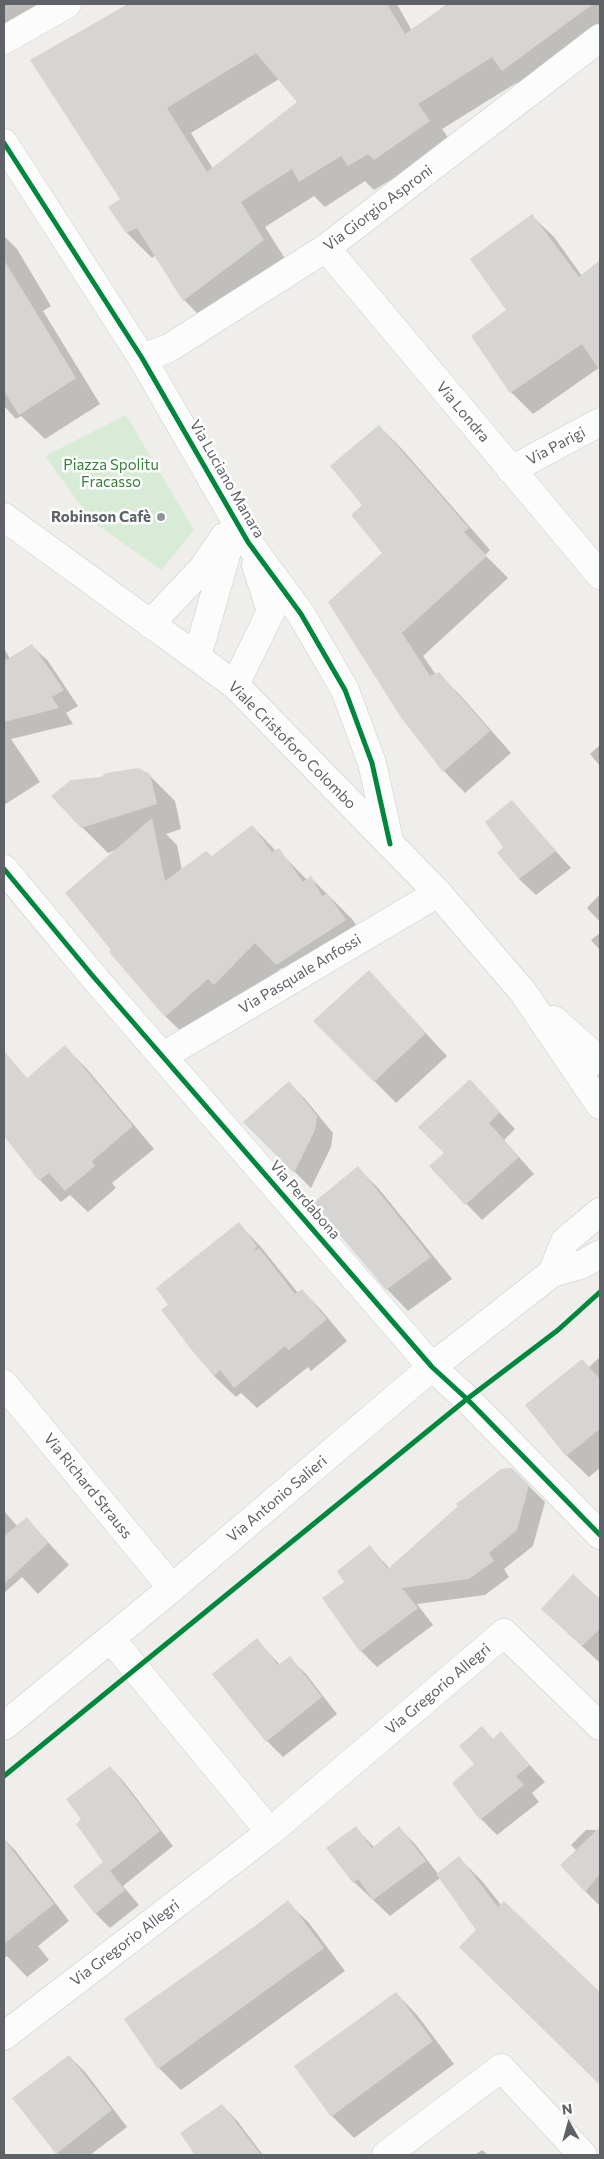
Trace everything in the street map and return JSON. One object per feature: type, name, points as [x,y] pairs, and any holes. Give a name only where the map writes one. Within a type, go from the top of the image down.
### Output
[{"type":"street","points":[[4,40],[67,4]]},
{"type":"street","name":"Via Giorgio Asproni","points":[[142,358],[168,348],[326,248],[600,38]]},
{"type":"street","name":"Via Luciano Manara","points":[[4,143],[142,358],[242,531],[301,614],[344,690],[372,763],[390,844]]},
{"type":"street","name":"Via Londra","points":[[326,248],[600,575]]},
{"type":"street","name":"Via Parigi","points":[[512,470],[600,422]]},
{"type":"street","name":"Viale Cristoforo Colombo","points":[[4,517],[235,685],[438,893],[523,992],[600,1105]]},
{"type":"street","name":"Via Luciano Manara","points":[[150,624],[203,568],[242,531]]},
{"type":"street","name":"Via Luciano Manara","points":[[197,657],[242,531]]},
{"type":"street","name":"Via Luciano Manara","points":[[235,685],[271,611],[242,531]]},
{"type":"street","name":"Via Perdabona","points":[[4,869],[92,976],[432,1366],[467,1399],[600,1535]]},
{"type":"street","name":"Via Pasquale Anfossi","points":[[163,1056],[438,893]]},
{"type":"street","name":"Viale Cristoforo Colombo","points":[[523,992],[600,1061]]},
{"type":"street","points":[[552,1273],[565,1241],[600,1212]]},
{"type":"street","name":"Via Antonio Salieri","points":[[4,1726],[172,1588],[432,1366],[552,1273],[583,1264],[600,1254]]},
{"type":"street","name":"Via Richard Strauss","points":[[4,1384],[172,1588]]},
{"type":"street","name":"Via Gregorio Allegri","points":[[4,2036],[270,1832],[504,1633],[600,1726]]},
{"type":"street","points":[[111,1639],[270,1832]]},
{"type":"street","points":[[386,2155],[500,2068],[583,2155]]},
{"type":"green space","name":"Piazza Spolitu Fracasso","points":[[126,415],[194,530],[161,570],[92,521],[45,456]]},
{"type":"building","points":[[128,4],[387,4],[405,34],[447,4],[593,4],[502,71],[492,57],[418,104],[430,121],[374,160],[368,154],[348,166],[341,156],[299,182],[292,169],[241,202],[264,240],[183,301],[137,228],[126,233],[108,207],[120,199],[30,60]],"holes":[[[256,53],[297,102],[207,172],[167,108]]]},
{"type":"building","points":[[532,214],[579,277],[600,260],[600,371],[582,344],[510,393],[471,336],[506,310],[470,259]]},
{"type":"building","points":[[4,260],[76,378],[19,415],[4,391]]},
{"type":"building","points":[[379,425],[469,528],[464,532],[487,556],[402,633],[430,676],[439,672],[490,731],[443,772],[400,716],[328,602],[382,553],[351,515],[362,505],[330,466]]},
{"type":"building","points":[[32,644],[64,690],[52,697],[59,708],[4,722],[4,661]]},
{"type":"building","points":[[138,768],[150,774],[157,804],[81,828],[51,796],[71,780],[101,777],[106,773]]},
{"type":"building","points":[[512,800],[556,851],[519,879],[497,853],[503,847],[485,822]]},
{"type":"building","points":[[152,818],[165,881],[206,851],[212,856],[252,825],[272,852],[279,848],[303,882],[311,876],[322,896],[327,893],[346,920],[276,965],[255,943],[214,985],[208,979],[165,1017],[109,952],[111,950],[65,893]]},
{"type":"building","points":[[369,970],[426,1033],[374,1082],[313,1021]]},
{"type":"building","points":[[65,1045],[133,1126],[92,1161],[95,1166],[65,1191],[49,1173],[39,1181],[4,1136],[4,1051],[27,1078]]},
{"type":"building","points":[[470,1079],[500,1112],[489,1123],[519,1157],[465,1205],[429,1166],[444,1153],[418,1127]]},
{"type":"building","points":[[289,1081],[317,1116],[315,1130],[294,1173],[243,1122]]},
{"type":"building","points":[[358,1166],[431,1257],[386,1290],[313,1203]]},
{"type":"building","points":[[239,1222],[257,1246],[254,1252],[259,1248],[295,1294],[302,1289],[327,1319],[289,1350],[285,1346],[234,1388],[220,1370],[214,1376],[194,1353],[161,1310],[168,1305],[156,1288]]},
{"type":"building","points":[[582,1359],[600,1379],[600,1429],[566,1456],[525,1405]]},
{"type":"building","points":[[512,1468],[529,1485],[517,1530],[489,1553],[494,1561],[469,1579],[402,1588],[418,1608],[360,1652],[322,1598],[344,1582],[337,1571],[370,1545],[388,1569],[458,1506],[456,1504],[501,1469]]},
{"type":"building","points":[[27,1517],[48,1543],[4,1584],[4,1536]]},
{"type":"building","points":[[573,1574],[600,1599],[600,1629],[582,1646],[541,1609]]},
{"type":"building","points":[[257,1638],[278,1665],[290,1656],[322,1697],[266,1742],[212,1674]]},
{"type":"building","points":[[482,1726],[493,1739],[501,1731],[530,1765],[516,1776],[524,1785],[480,1820],[452,1783],[474,1764],[459,1746]]},
{"type":"building","points":[[110,1766],[160,1831],[110,1871],[125,1890],[95,1914],[73,1886],[103,1862],[108,1869],[76,1824],[81,1819],[66,1799]]},
{"type":"building","points":[[356,1826],[372,1848],[399,1826],[426,1861],[373,1900],[358,1879],[353,1883],[326,1848]]},
{"type":"building","points":[[600,1827],[600,1874],[585,1892],[560,1865]]},
{"type":"building","points":[[4,1839],[54,1904],[4,1944]]},
{"type":"building","points":[[459,1856],[498,1907],[504,1901],[600,1992],[600,2085],[459,1947],[476,1930],[436,1874]]},
{"type":"building","points":[[288,1900],[324,1948],[158,2069],[124,2019],[255,1926]]},
{"type":"building","points":[[396,1992],[433,2041],[331,2117],[294,2066]]},
{"type":"building","points":[[69,2055],[112,2110],[56,2154],[12,2098]]},
{"type":"building","points":[[222,2104],[261,2155],[195,2155],[180,2133]]},
{"type":"cycle path","points":[[4,143],[142,358],[248,542],[301,614],[345,690],[372,763],[390,844]]},
{"type":"cycle path","points":[[4,869],[92,975],[432,1367],[467,1399],[600,1535]]},
{"type":"cycle path","points":[[4,1776],[467,1399],[558,1330],[600,1292]]},
{"type":"place","name":"Robinson Cafè","points":[[161,517]]}]
